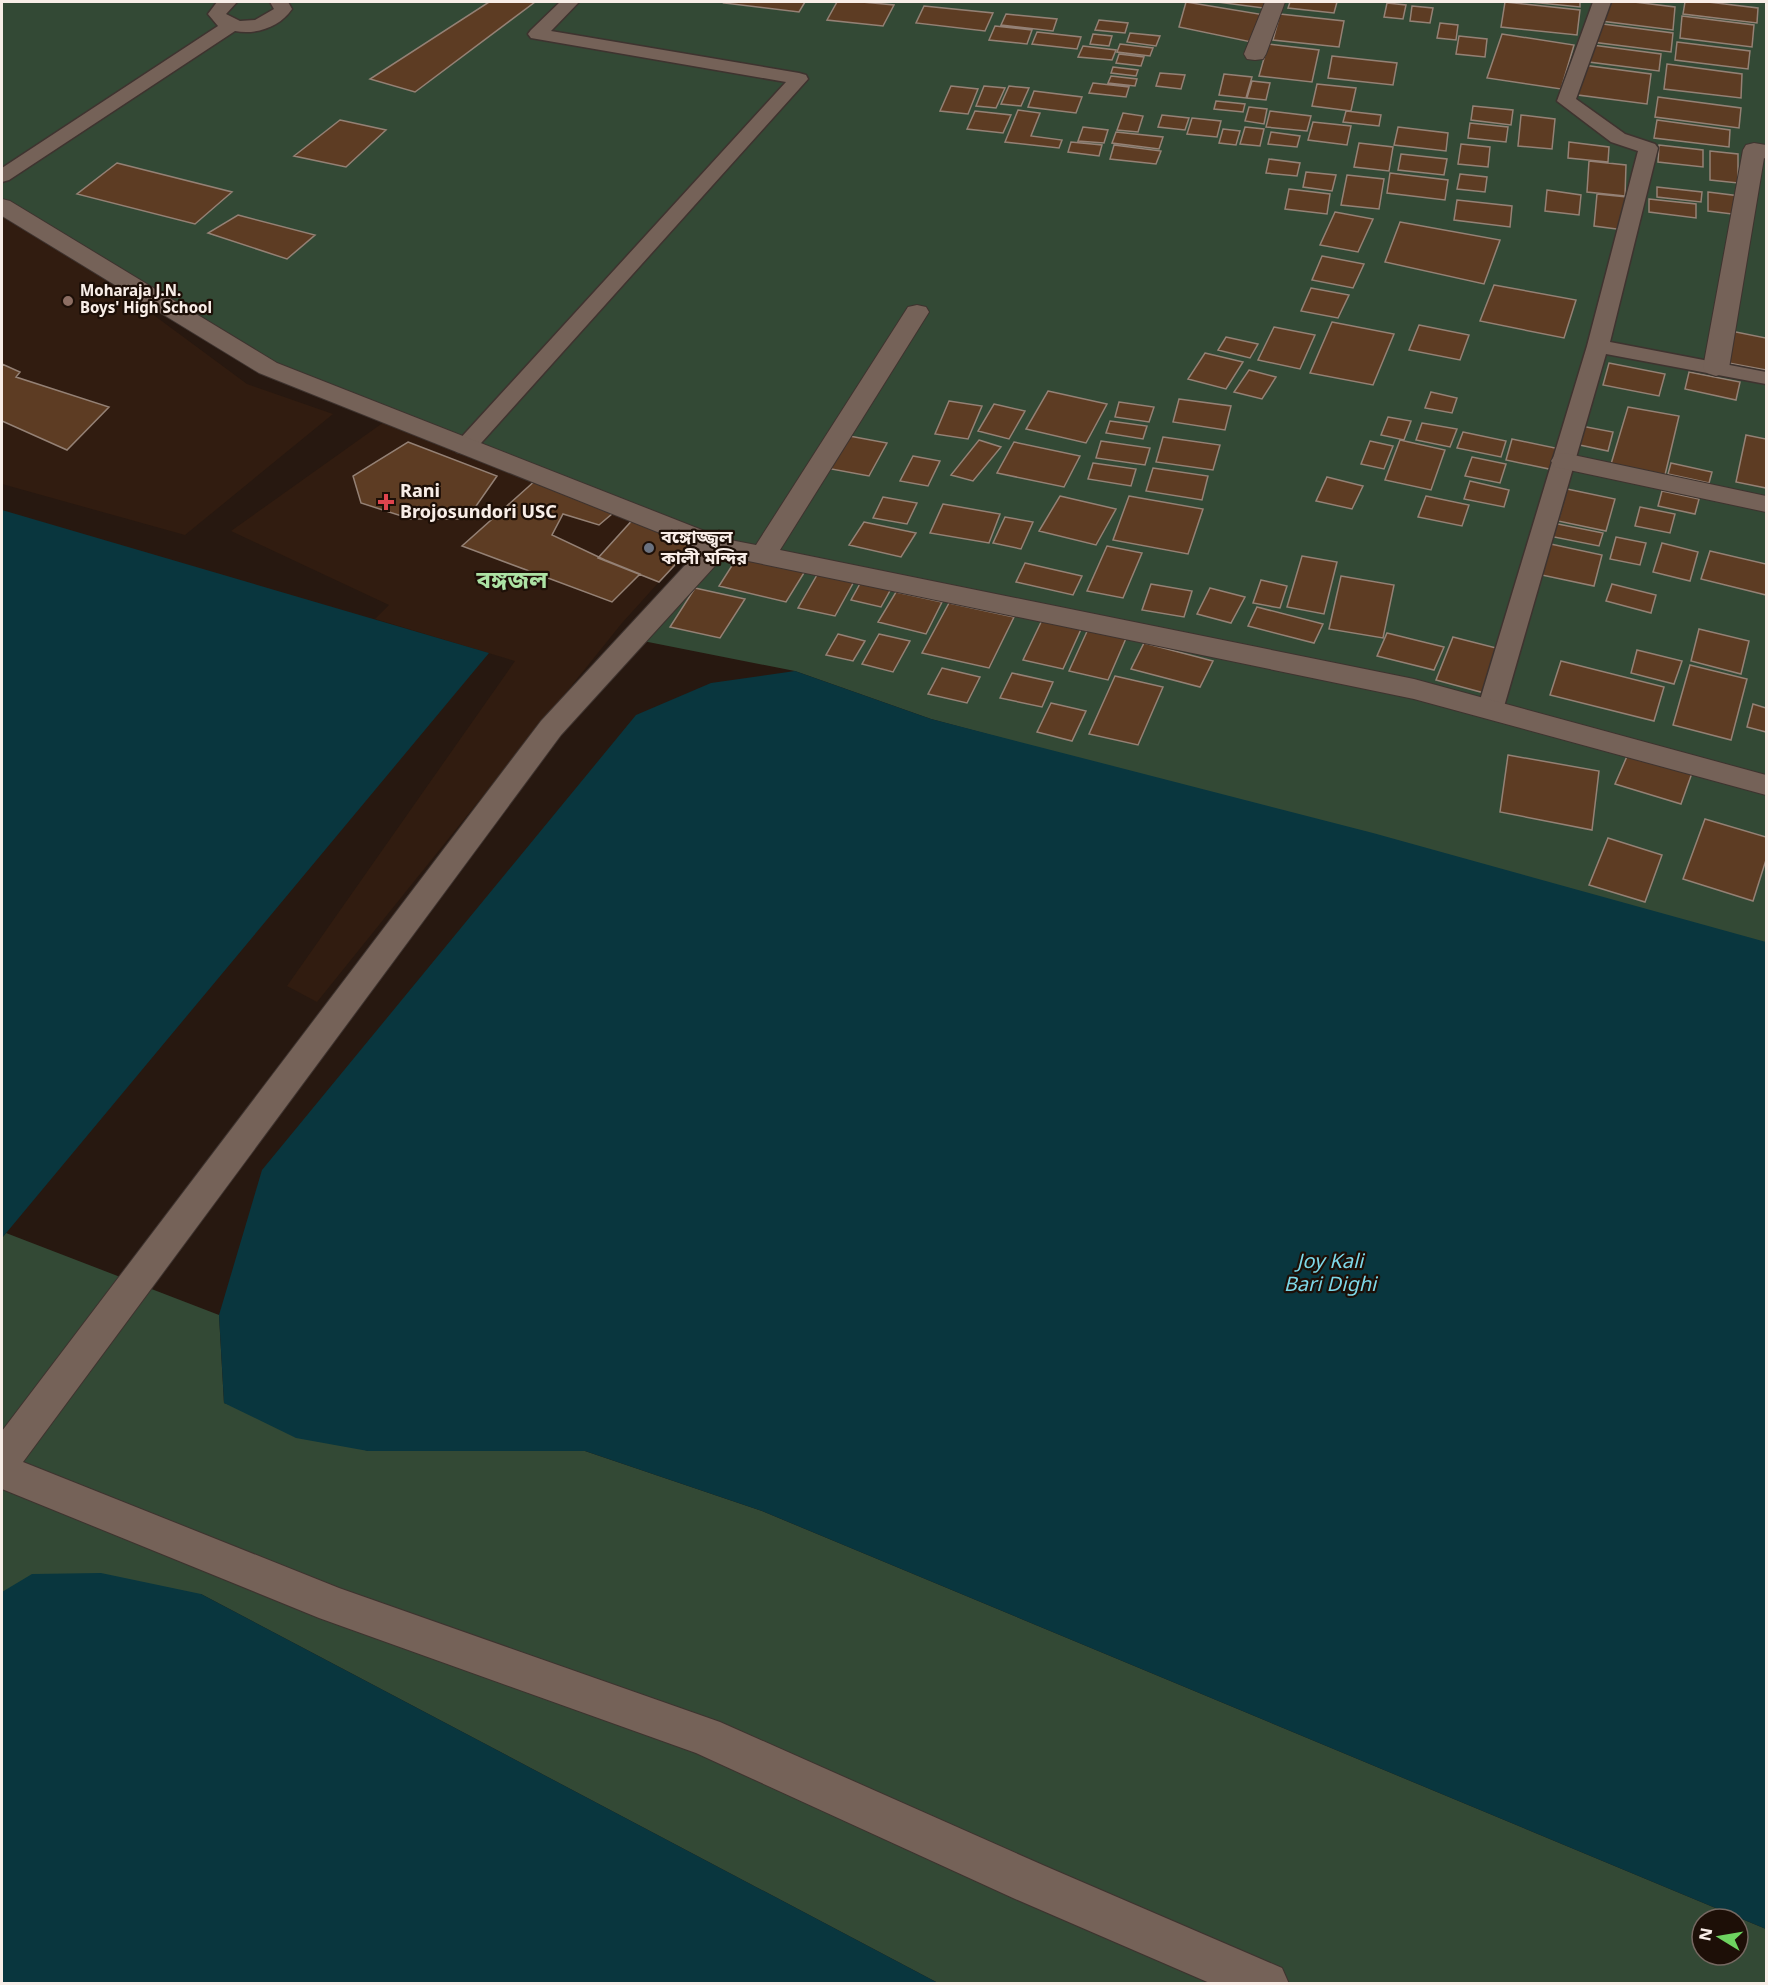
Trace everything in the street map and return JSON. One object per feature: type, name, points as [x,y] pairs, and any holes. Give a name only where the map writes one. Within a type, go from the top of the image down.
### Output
[{"type":"street","points":[[1255,54],[1275,2]]},
{"type":"street","points":[[1716,368],[1754,150],[1767,152]]},
{"type":"street","points":[[2,206],[268,368],[717,546],[1414,689],[1767,784]]},
{"type":"street","points":[[763,556],[917,312]]},
{"type":"street","points":[[1564,461],[1767,504]]},
{"type":"street","points":[[2,1460],[551,728],[717,546]]},
{"type":"street","points":[[2,1471],[333,1605],[705,1736],[1029,1882],[1266,1983]]},
{"type":"lane","points":[[228,2],[219,9],[217,14],[224,22],[232,25],[254,26],[274,20],[283,9],[279,2]]},
{"type":"lane","points":[[465,447],[799,79],[537,34],[570,2]]},
{"type":"lane","points":[[1490,710],[1598,346],[1648,148],[1618,138],[1566,101],[1602,2]]},
{"type":"lane","points":[[2,177],[232,25]]},
{"type":"lane","points":[[1598,346],[1767,378]]},
{"type":"shaded area","name":"Moharaja J.N. Boys' High School","points":[[2,206],[21,217],[247,384],[333,414],[185,535],[2,484]]},
{"type":"shaded area","points":[[391,417],[637,515],[598,558],[659,582],[622,623],[317,1002],[287,986],[515,661],[375,619],[389,605],[231,531]]},
{"type":"green space","points":[[2,2],[1766,2],[1766,943],[931,719],[795,671],[633,639],[717,547],[268,368],[2,206]]},
{"type":"green space","points":[[6,1233],[219,1315],[224,1403],[368,1451],[585,1451],[762,1511],[1713,1907],[1690,1907],[1690,1967],[1750,1967],[1750,1922],[1766,1929],[1766,1983],[938,1983],[201,1594],[2,1607],[2,1238]]},
{"type":"water","points":[[2,510],[489,653],[2,1238]]},
{"type":"water","name":"Joy Kali Bari Dighi","points":[[795,671],[931,719],[1373,833],[1766,942],[1766,1929],[1750,1922],[1750,1907],[1713,1907],[762,1511],[585,1451],[368,1451],[296,1438],[224,1403],[219,1315],[262,1170],[636,715],[711,683]]},
{"type":"water","points":[[101,1573],[201,1594],[938,1983],[2,1983],[2,1592],[32,1574]]},
{"type":"building","points":[[489,2],[535,2],[415,92],[370,79]]},
{"type":"building","points":[[725,2],[805,2],[799,12]]},
{"type":"building","points":[[837,2],[894,5],[883,26],[827,20]]},
{"type":"building","points":[[1186,2],[1265,15],[1256,43],[1179,27]]},
{"type":"building","points":[[1217,2],[1273,2],[1271,9]]},
{"type":"building","points":[[1290,2],[1337,2],[1334,13],[1288,8]]},
{"type":"building","points":[[1505,2],[1580,10],[1577,35],[1501,27]]},
{"type":"building","points":[[1530,2],[1580,2],[1580,7]]},
{"type":"building","points":[[1605,2],[1634,2],[1675,7],[1673,30],[1601,21]]},
{"type":"building","points":[[1685,2],[1708,2],[1758,8],[1757,23],[1683,14]]},
{"type":"building","points":[[1387,3],[1406,5],[1403,19],[1384,17]]},
{"type":"building","points":[[924,6],[993,13],[985,31],[916,23]]},
{"type":"building","points":[[1412,6],[1433,8],[1430,23],[1410,21]]},
{"type":"building","points":[[1006,14],[1057,19],[1053,31],[1001,25]]},
{"type":"building","points":[[1280,14],[1344,21],[1339,47],[1273,40]]},
{"type":"building","points":[[1682,16],[1754,25],[1752,47],[1680,38]]},
{"type":"building","points":[[1099,20],[1128,23],[1125,33],[1095,30]]},
{"type":"building","points":[[1440,23],[1458,25],[1456,40],[1437,38]]},
{"type":"building","points":[[1595,23],[1673,33],[1671,52],[1592,42]]},
{"type":"building","points":[[995,26],[1032,30],[1027,44],[989,40]]},
{"type":"building","points":[[1037,32],[1081,37],[1077,49],[1032,44]]},
{"type":"building","points":[[1130,33],[1160,36],[1156,46],[1127,42]]},
{"type":"building","points":[[1093,34],[1112,36],[1109,46],[1090,44]]},
{"type":"building","points":[[1502,34],[1574,45],[1561,89],[1487,78]]},
{"type":"building","points":[[1459,36],[1487,39],[1485,57],[1456,54]]},
{"type":"building","points":[[1677,42],[1750,51],[1748,69],[1675,60]]},
{"type":"building","points":[[1120,44],[1153,48],[1150,56],[1117,52]]},
{"type":"building","points":[[1268,44],[1319,50],[1312,82],[1259,76]]},
{"type":"building","points":[[1592,45],[1661,54],[1659,71],[1589,62]]},
{"type":"building","points":[[1083,46],[1116,50],[1112,60],[1078,57]]},
{"type":"building","points":[[1119,54],[1144,57],[1141,66],[1116,63]]},
{"type":"building","points":[[1332,56],[1397,63],[1393,85],[1328,78]]},
{"type":"building","points":[[1667,64],[1742,74],[1741,98],[1664,89]]},
{"type":"building","points":[[1583,65],[1651,74],[1647,104],[1578,95]]},
{"type":"building","points":[[1113,67],[1138,70],[1136,76],[1111,73]]},
{"type":"building","points":[[1160,73],[1185,75],[1181,89],[1156,86]]},
{"type":"building","points":[[1224,74],[1252,77],[1246,98],[1219,95]]},
{"type":"building","points":[[1111,76],[1137,79],[1135,86],[1108,83]]},
{"type":"building","points":[[1252,81],[1270,83],[1266,100],[1247,98]]},
{"type":"building","points":[[1093,83],[1129,87],[1126,97],[1089,93]]},
{"type":"building","points":[[1317,84],[1356,88],[1351,111],[1312,106]]},
{"type":"building","points":[[951,86],[978,89],[968,114],[940,111]]},
{"type":"building","points":[[984,86],[1005,88],[996,108],[976,106]]},
{"type":"building","points":[[1009,86],[1029,88],[1021,106],[1001,104]]},
{"type":"building","points":[[1034,91],[1082,97],[1076,113],[1028,107]]},
{"type":"building","points":[[1658,97],[1741,108],[1739,128],[1655,117]]},
{"type":"building","points":[[1216,101],[1245,104],[1243,112],[1214,109]]},
{"type":"building","points":[[1473,106],[1513,110],[1511,125],[1471,120]]},
{"type":"building","points":[[1249,107],[1267,109],[1264,124],[1245,121]]},
{"type":"building","points":[[1018,110],[1040,113],[1031,136],[1062,140],[1059,148],[1005,142]]},
{"type":"building","points":[[975,111],[1011,115],[1003,133],[967,129]]},
{"type":"building","points":[[1270,111],[1311,116],[1307,131],[1266,127]]},
{"type":"building","points":[[1346,111],[1381,115],[1379,126],[1343,122]]},
{"type":"building","points":[[1123,113],[1143,116],[1138,132],[1117,130]]},
{"type":"building","points":[[1162,115],[1189,118],[1185,130],[1158,127]]},
{"type":"building","points":[[1521,115],[1555,119],[1552,149],[1518,146]]},
{"type":"building","points":[[1192,118],[1221,121],[1217,137],[1187,134]]},
{"type":"building","points":[[340,120],[386,130],[346,167],[294,156]]},
{"type":"building","points":[[1657,120],[1730,130],[1729,147],[1654,138]]},
{"type":"building","points":[[1313,122],[1351,126],[1347,145],[1308,140]]},
{"type":"building","points":[[1470,123],[1508,127],[1506,142],[1468,138]]},
{"type":"building","points":[[1083,127],[1108,130],[1104,143],[1078,141]]},
{"type":"building","points":[[1245,127],[1264,129],[1260,146],[1240,144]]},
{"type":"building","points":[[1398,127],[1448,133],[1446,151],[1394,145]]},
{"type":"building","points":[[1223,129],[1240,131],[1236,145],[1219,143]]},
{"type":"building","points":[[1116,132],[1163,137],[1159,149],[1112,143]]},
{"type":"building","points":[[1271,132],[1300,136],[1297,147],[1268,144]]},
{"type":"building","points":[[1071,142],[1102,145],[1099,156],[1068,152]]},
{"type":"building","points":[[1569,142],[1609,147],[1608,162],[1568,158]]},
{"type":"building","points":[[1359,143],[1393,147],[1389,171],[1354,167]]},
{"type":"building","points":[[1461,144],[1490,147],[1488,167],[1458,164]]},
{"type":"building","points":[[1114,145],[1161,151],[1156,164],[1110,159]]},
{"type":"building","points":[[1659,145],[1703,150],[1703,167],[1658,162]]},
{"type":"building","points":[[1710,151],[1738,154],[1738,183],[1710,180]]},
{"type":"building","points":[[1401,154],[1447,159],[1444,175],[1398,170]]},
{"type":"building","points":[[1269,159],[1300,163],[1297,176],[1266,173]]},
{"type":"building","points":[[1589,161],[1626,165],[1625,196],[1587,192]]},
{"type":"building","points":[[117,163],[232,192],[195,224],[77,194]]},
{"type":"building","points":[[1306,172],[1336,175],[1332,191],[1303,187]]},
{"type":"building","points":[[1390,173],[1448,180],[1445,200],[1387,193]]},
{"type":"building","points":[[1460,174],[1487,177],[1485,192],[1457,189]]},
{"type":"building","points":[[1347,175],[1384,179],[1379,209],[1341,205]]},
{"type":"building","points":[[1657,187],[1702,192],[1701,202],[1657,197]]},
{"type":"building","points":[[1289,189],[1330,194],[1327,214],[1285,209]]},
{"type":"building","points":[[1547,190],[1581,195],[1579,215],[1545,211]]},
{"type":"building","points":[[1708,192],[1740,196],[1740,215],[1708,211]]},
{"type":"building","points":[[1597,194],[1627,197],[1624,230],[1594,226]]},
{"type":"building","points":[[1649,199],[1696,204],[1696,218],[1649,212]]},
{"type":"building","points":[[1457,200],[1512,206],[1510,227],[1454,220]]},
{"type":"building","points":[[1335,212],[1373,219],[1358,252],[1320,245]]},
{"type":"building","points":[[238,215],[315,235],[287,259],[208,233]]},
{"type":"building","points":[[1400,222],[1500,240],[1484,284],[1385,262]]},
{"type":"building","points":[[1322,256],[1364,264],[1353,288],[1312,280]]},
{"type":"building","points":[[1494,285],[1576,300],[1564,338],[1480,321]]},
{"type":"building","points":[[1311,288],[1349,295],[1338,318],[1301,311]]},
{"type":"building","points":[[1332,322],[1394,334],[1373,385],[1310,373]]},
{"type":"building","points":[[1419,325],[1469,335],[1460,360],[1409,350]]},
{"type":"building","points":[[1274,327],[1315,335],[1300,369],[1258,360]]},
{"type":"building","points":[[1726,330],[1766,338],[1766,370],[1718,361]]},
{"type":"building","points":[[1226,337],[1258,344],[1250,358],[1218,350]]},
{"type":"building","points":[[1205,353],[1243,362],[1226,389],[1188,379]]},
{"type":"building","points":[[1609,363],[1665,374],[1659,396],[1603,385]]},
{"type":"building","points":[[2,364],[20,372],[16,377],[109,407],[67,450],[2,421]]},
{"type":"building","points":[[1249,370],[1276,377],[1262,399],[1234,392]]},
{"type":"building","points":[[1689,372],[1740,382],[1736,400],[1685,389]]},
{"type":"building","points":[[1048,391],[1107,404],[1086,443],[1026,429]]},
{"type":"building","points":[[1431,392],[1457,398],[1452,413],[1425,408]]},
{"type":"building","points":[[1179,399],[1231,406],[1225,430],[1173,422]]},
{"type":"building","points":[[949,401],[982,406],[968,439],[935,434]]},
{"type":"building","points":[[1119,402],[1154,407],[1149,422],[1115,417]]},
{"type":"building","points":[[994,404],[1025,411],[1009,439],[978,431]]},
{"type":"building","points":[[1628,407],[1679,416],[1665,475],[1611,464]]},
{"type":"building","points":[[1388,417],[1411,421],[1404,440],[1381,435]]},
{"type":"building","points":[[1110,421],[1147,426],[1143,439],[1106,433]]},
{"type":"building","points":[[1422,423],[1457,429],[1450,447],[1416,440]]},
{"type":"building","points":[[1576,425],[1613,432],[1608,451],[1570,443]]},
{"type":"building","points":[[1463,432],[1506,441],[1501,457],[1457,448]]},
{"type":"building","points":[[844,435],[887,443],[869,476],[826,468]]},
{"type":"building","points":[[1746,435],[1766,439],[1766,488],[1736,482]]},
{"type":"building","points":[[1163,437],[1220,445],[1213,470],[1156,462]]},
{"type":"building","points":[[1512,439],[1560,449],[1554,470],[1506,460]]},
{"type":"building","points":[[979,440],[1001,447],[973,481],[951,475]]},
{"type":"building","points":[[1400,440],[1445,450],[1431,490],[1385,480]]},
{"type":"building","points":[[1101,441],[1150,448],[1145,465],[1096,458]]},
{"type":"building","points":[[1370,441],[1393,446],[1384,469],[1361,464]]},
{"type":"building","points":[[408,442],[497,476],[467,519],[411,519],[361,503],[353,476]]},
{"type":"building","points":[[1014,442],[1080,456],[1064,487],[997,473]]},
{"type":"building","points":[[913,456],[940,461],[928,486],[900,481]]},
{"type":"building","points":[[1472,457],[1506,464],[1500,483],[1465,476]]},
{"type":"building","points":[[1093,463],[1136,469],[1131,486],[1088,479]]},
{"type":"building","points":[[1671,463],[1712,472],[1709,483],[1668,474]]},
{"type":"building","points":[[1153,468],[1208,476],[1202,500],[1146,491]]},
{"type":"building","points":[[1327,477],[1363,486],[1352,509],[1316,501]]},
{"type":"building","points":[[537,479],[619,508],[599,525],[563,514],[552,535],[640,574],[612,602],[462,546]]},
{"type":"building","points":[[1470,481],[1509,490],[1504,507],[1464,499]]},
{"type":"building","points":[[1567,489],[1615,499],[1606,531],[1558,521]]},
{"type":"building","points":[[1662,491],[1699,499],[1695,514],[1658,506]]},
{"type":"building","points":[[1060,496],[1116,509],[1096,545],[1039,531]]},
{"type":"building","points":[[1129,496],[1203,509],[1188,554],[1113,540]]},
{"type":"building","points":[[1426,496],[1469,505],[1462,526],[1418,517]]},
{"type":"building","points":[[883,497],[917,503],[907,524],[873,518]]},
{"type":"building","points":[[943,504],[1000,514],[989,543],[930,533]]},
{"type":"building","points":[[1640,507],[1675,514],[1670,533],[1635,526]]},
{"type":"building","name":"বঙ্গোজ্জ্বল কালী মন্দির","points":[[637,515],[699,539],[659,582],[598,558]]},
{"type":"building","points":[[1005,517],[1033,522],[1021,549],[993,543]]},
{"type":"building","points":[[864,522],[916,533],[901,557],[849,545]]},
{"type":"building","points":[[1548,522],[1603,533],[1599,546],[1544,535]]},
{"type":"building","points":[[1616,537],[1646,543],[1640,565],[1610,559]]},
{"type":"building","points":[[1546,543],[1602,555],[1594,586],[1537,574]]},
{"type":"building","points":[[1662,543],[1698,552],[1690,581],[1653,572]]},
{"type":"building","points":[[1107,546],[1142,553],[1123,598],[1087,591]]},
{"type":"building","points":[[1710,551],[1766,564],[1766,595],[1701,579]]},
{"type":"building","points":[[740,553],[807,568],[786,602],[719,586]]},
{"type":"building","points":[[1302,556],[1337,562],[1324,614],[1287,607]]},
{"type":"building","points":[[1025,563],[1082,576],[1073,595],[1016,582]]},
{"type":"building","points":[[821,568],[857,576],[835,616],[798,608]]},
{"type":"building","points":[[1341,576],[1394,585],[1383,638],[1329,629]]},
{"type":"building","points":[[862,580],[892,587],[881,607],[851,600]]},
{"type":"building","points":[[1261,580],[1287,586],[1280,608],[1253,603]]},
{"type":"building","points":[[1151,584],[1192,591],[1184,617],[1142,610]]},
{"type":"building","points":[[1612,584],[1656,595],[1651,613],[1606,601]]},
{"type":"building","points":[[695,588],[745,599],[720,638],[670,627]]},
{"type":"building","points":[[1210,588],[1245,597],[1231,623],[1197,614]]},
{"type":"building","points":[[896,592],[942,602],[926,634],[878,622]]},
{"type":"building","points":[[949,603],[1014,617],[989,668],[922,653]]},
{"type":"building","points":[[1257,607],[1323,624],[1314,643],[1248,626]]},
{"type":"building","points":[[1043,618],[1082,627],[1063,669],[1023,660]]},
{"type":"building","points":[[1089,627],[1127,636],[1108,680],[1069,671]]},
{"type":"building","points":[[1699,629],[1749,641],[1741,674],[1691,661]]},
{"type":"building","points":[[1387,633],[1444,647],[1434,670],[1377,656]]},
{"type":"building","points":[[838,634],[865,641],[853,661],[826,655]]},
{"type":"building","points":[[879,634],[910,641],[893,672],[862,664]]},
{"type":"building","points":[[1453,637],[1504,650],[1488,694],[1436,680]]},
{"type":"building","points":[[1144,643],[1213,661],[1200,687],[1131,669]]},
{"type":"building","points":[[1637,650],[1682,661],[1674,684],[1631,673]]},
{"type":"building","points":[[1561,661],[1664,687],[1654,721],[1550,695]]},
{"type":"building","points":[[1690,665],[1747,679],[1731,740],[1673,725]]},
{"type":"building","points":[[942,668],[980,677],[967,703],[928,694]]},
{"type":"building","points":[[1012,673],[1053,682],[1042,707],[1000,698]]},
{"type":"building","points":[[1115,676],[1163,687],[1138,745],[1089,734]]},
{"type":"building","points":[[1051,703],[1086,711],[1072,741],[1037,732]]},
{"type":"building","points":[[1753,704],[1766,708],[1766,732],[1747,727]]},
{"type":"building","points":[[1628,754],[1692,773],[1681,804],[1615,784]]},
{"type":"building","points":[[1508,755],[1599,771],[1592,830],[1500,812]]},
{"type":"building","points":[[1705,819],[1766,837],[1766,860],[1753,901],[1683,879]]},
{"type":"building","points":[[1608,838],[1662,855],[1645,902],[1589,885]]},
{"type":"place","name":"Moharaja J.N. Boys' High School","points":[[68,301]]},
{"type":"place","name":"Rani Brojosundori USC","points":[[386,502]]},
{"type":"place","name":"বঙ্গোজ্জ্বল কালী মন্দির","points":[[649,548]]},
{"type":"district","name":"বঙ্গজল","points":[[512,582]]}]
